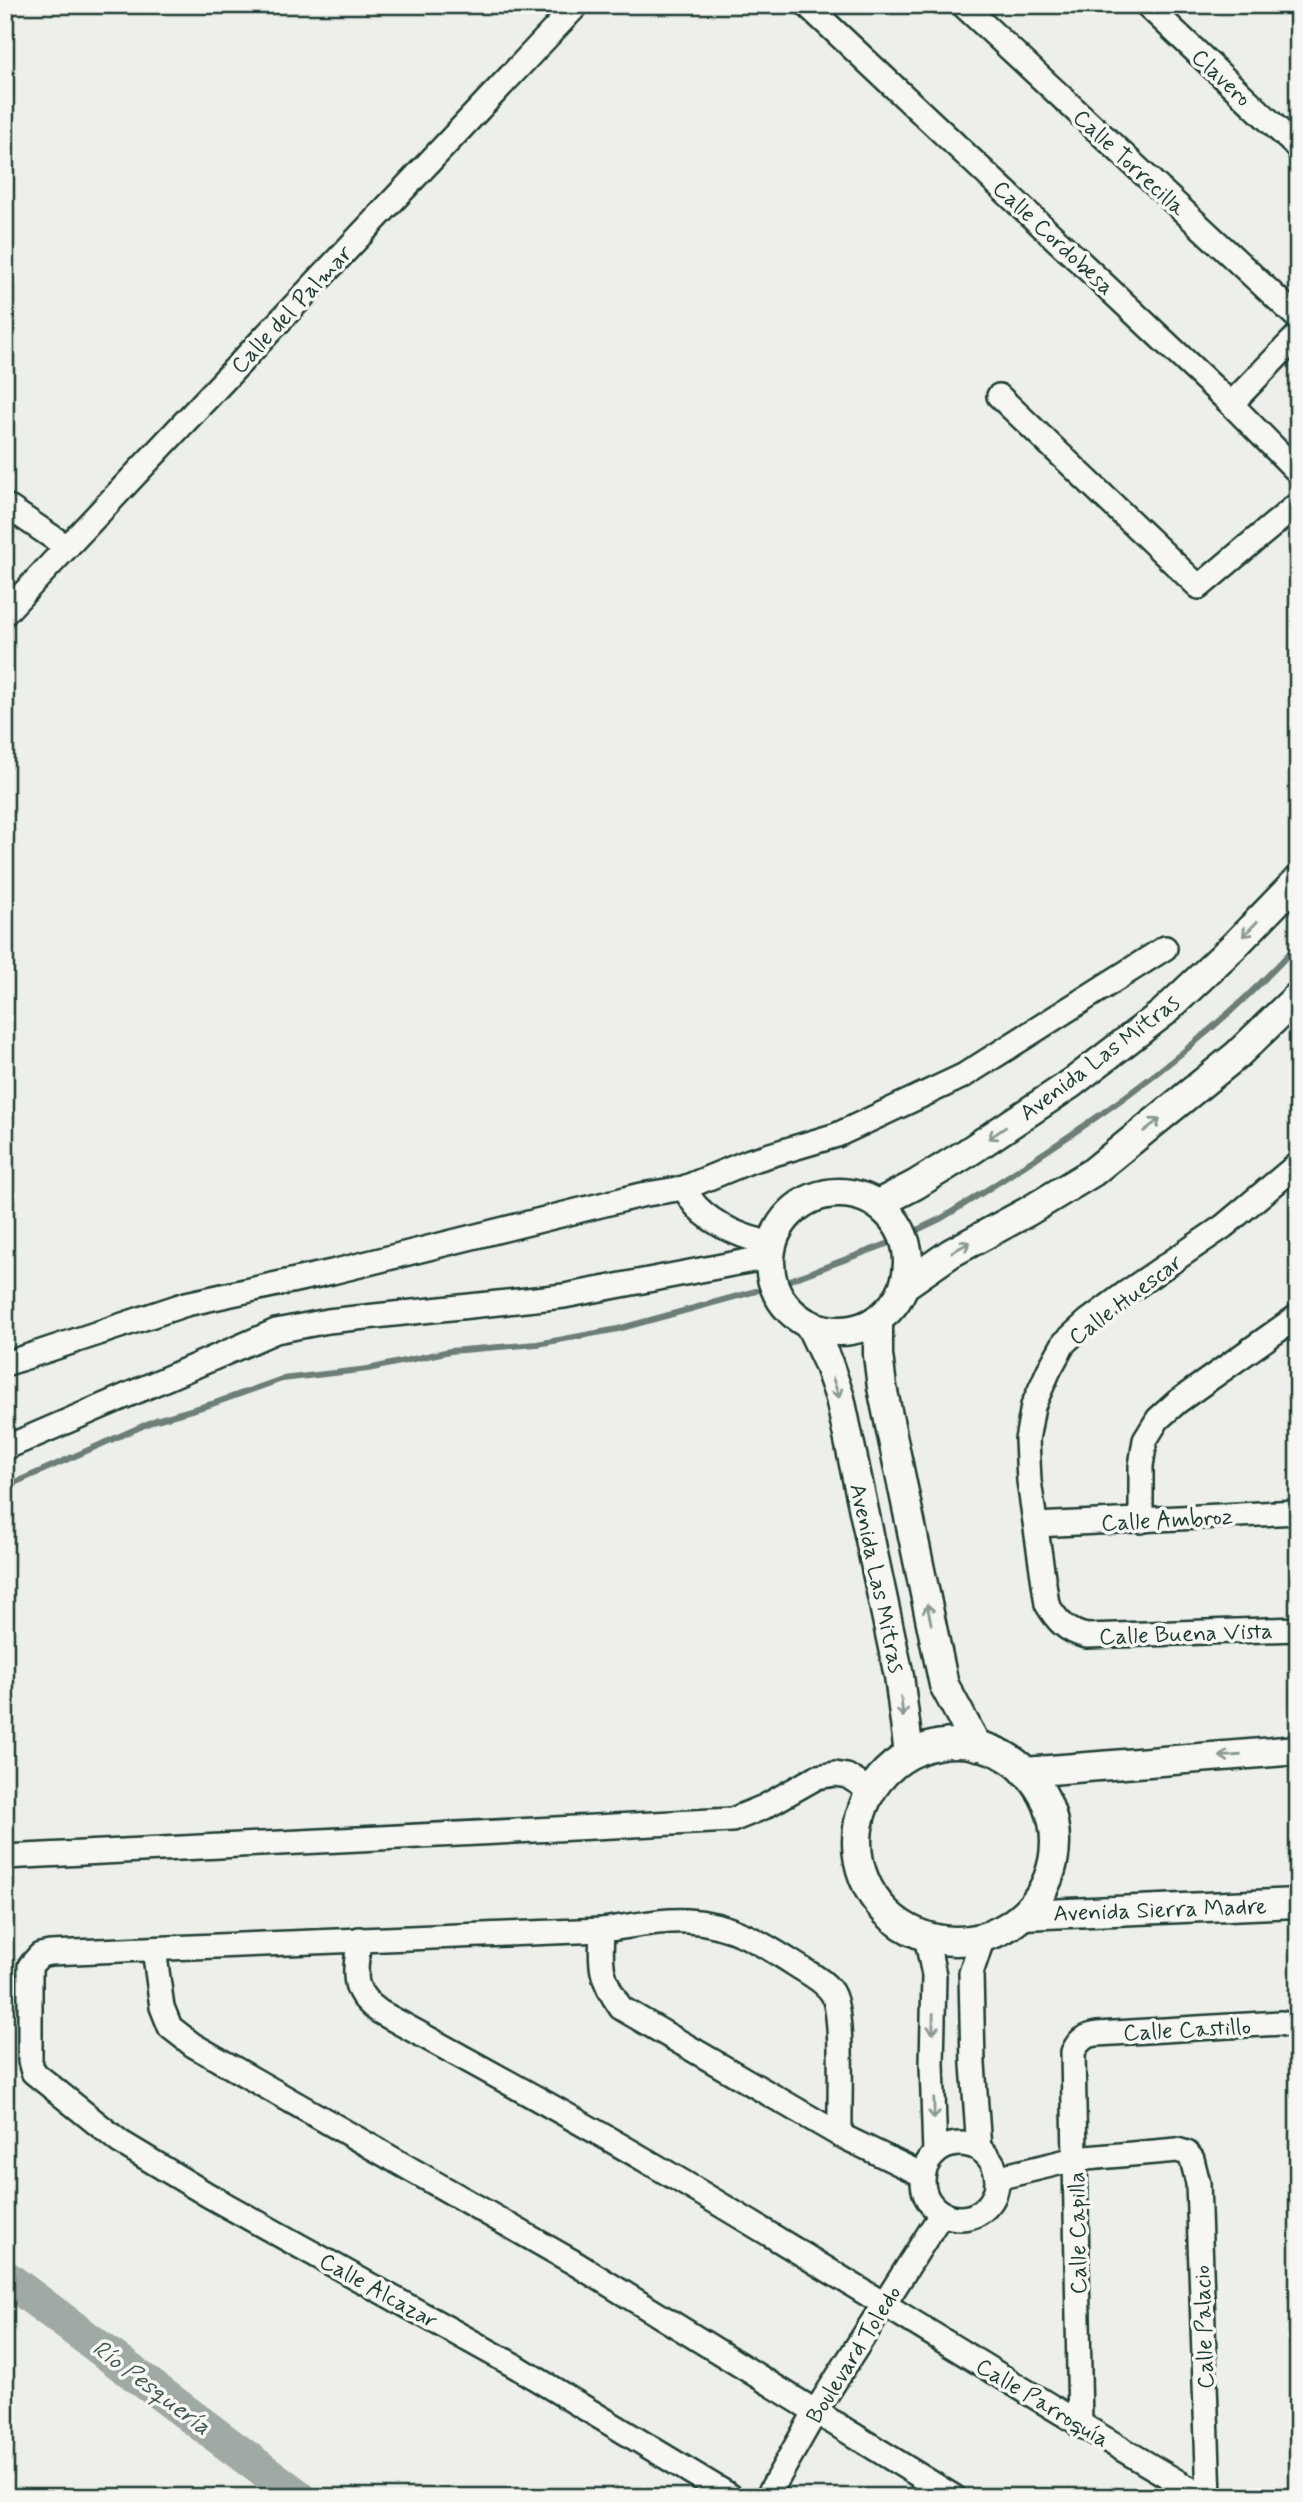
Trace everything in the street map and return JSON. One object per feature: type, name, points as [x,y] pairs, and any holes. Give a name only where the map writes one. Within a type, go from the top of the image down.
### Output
[{"type":"street","name":"Calle del Palmar","points":[[5,613],[577,5]]},
{"type":"street","name":"Calle Cordobesa","points":[[807,5],[1231,404],[1298,472]]},
{"type":"street","name":"Calle Torrecilla","points":[[963,5],[1298,318]]},
{"type":"street","name":"Clavero","points":[[1147,5],[1298,148]]},
{"type":"street","points":[[1231,404],[1298,335]]},
{"type":"street","points":[[999,396],[1199,587],[1298,504]]},
{"type":"street","points":[[5,505],[67,547]]},
{"type":"street","name":"Avenida Las Mitras","points":[[878,1204],[967,1153],[1072,1083],[1163,1013],[1234,946],[1298,880]]},
{"type":"street","points":[[5,1364],[186,1304],[332,1272],[641,1195],[684,1188],[750,1161],[837,1135],[963,1076],[1165,948]]},
{"type":"street","points":[[905,1285],[908,1255],[905,1240],[899,1226],[878,1204],[849,1193],[819,1195],[793,1209],[776,1230],[770,1250],[773,1284],[778,1297],[787,1308],[810,1325],[824,1330],[845,1331],[866,1326],[889,1310],[905,1285],[951,1253],[1093,1172],[1237,1055],[1298,996]]},
{"type":"street","name":"Calle Huescar","points":[[1046,1604],[1029,1481],[1027,1440],[1033,1406],[1048,1370],[1064,1343],[1126,1293],[1224,1226],[1298,1164]]},
{"type":"street","points":[[684,1188],[697,1208],[729,1230],[770,1250]]},
{"type":"street","points":[[5,1448],[276,1331],[328,1321],[564,1296],[770,1250]]},
{"type":"street","points":[[1141,1521],[1141,1466],[1145,1440],[1158,1419],[1177,1402],[1298,1316]]},
{"type":"street","name":"Avenida Las Mitras","points":[[878,1319],[878,1355],[882,1387],[944,1685],[977,1746]]},
{"type":"street","name":"Avenida Las Mitras","points":[[810,1325],[828,1363],[839,1398],[899,1676],[909,1754]]},
{"type":"street","name":"Calle Ambroz","points":[[1036,1525],[1298,1512]]},
{"type":"street","name":"Calle Buena Vista","points":[[1046,1604],[1068,1630],[1087,1636],[1298,1629]]},
{"type":"street","points":[[942,1744],[977,1746],[1003,1755],[1025,1772],[1046,1802],[1055,1838],[1049,1873],[1042,1890],[1013,1923],[983,1937],[945,1940],[926,1936],[909,1929],[881,1907],[863,1876],[858,1859],[858,1824],[871,1791],[894,1764],[909,1754],[942,1744]]},
{"type":"street","points":[[1025,1772],[1298,1750]]},
{"type":"street","points":[[5,1857],[732,1820],[764,1807],[817,1777],[835,1774],[847,1776],[871,1791]]},
{"type":"street","name":"Avenida Sierra Madre","points":[[1023,1914],[1298,1903]]},
{"type":"street","points":[[840,2135],[838,2023],[832,1994],[818,1979],[769,1947],[739,1932],[711,1924],[685,1921],[602,1930],[359,1938],[154,1949],[162,2007],[170,2028],[193,2045],[573,2262],[954,2497]]},
{"type":"street","points":[[602,1930],[601,1959],[604,1979],[621,2008],[840,2135],[923,2175]]},
{"type":"street","points":[[926,1936],[934,1975],[932,2064],[935,2154]]},
{"type":"street","points":[[979,2149],[973,2064],[971,1973],[983,1937]]},
{"type":"street","name":"Calle Parroquía","points":[[359,1938],[355,1982],[359,1994],[380,2012],[651,2163],[884,2303],[1080,2426],[1206,2497]]},
{"type":"street","name":"Calle Alcazar","points":[[154,1949],[50,1953],[40,1955],[34,1960],[30,1966],[30,2062],[33,2072],[120,2142],[208,2195],[517,2367],[733,2497]]},
{"type":"street","points":[[934,1975],[971,1973]]},
{"type":"street","name":"Calle Castillo","points":[[1078,2041],[1097,2034],[1281,2023],[1298,2027]]},
{"type":"street","name":"Calle Capilla","points":[[1078,2041],[1073,2052],[1080,2426]]},
{"type":"street","points":[[956,2144],[979,2149],[994,2166],[997,2189],[992,2200],[975,2215],[964,2218],[953,2218],[933,2207],[927,2197],[923,2175],[927,2164],[945,2147],[956,2144]]},
{"type":"street","name":"Calle Palacio","points":[[1075,2159],[1177,2151],[1186,2153],[1192,2159],[1198,2183],[1206,2497]]},
{"type":"street","points":[[997,2178],[1075,2159]]},
{"type":"street","name":"Boulevard Toledo","points":[[767,2497],[816,2411],[942,2213]]},
{"type":"waterway","points":[[919,1229],[942,1218],[1037,1158],[1130,1093],[1218,1023],[1298,944]]},
{"type":"waterway","points":[[790,1280],[887,1244]]},
{"type":"waterway","points":[[5,1487],[156,1420],[212,1404],[282,1379],[368,1369],[450,1351],[537,1344],[618,1329],[756,1291]]},
{"type":"waterway","name":"Río Pesquería","points":[[5,2277],[299,2497]]}]
